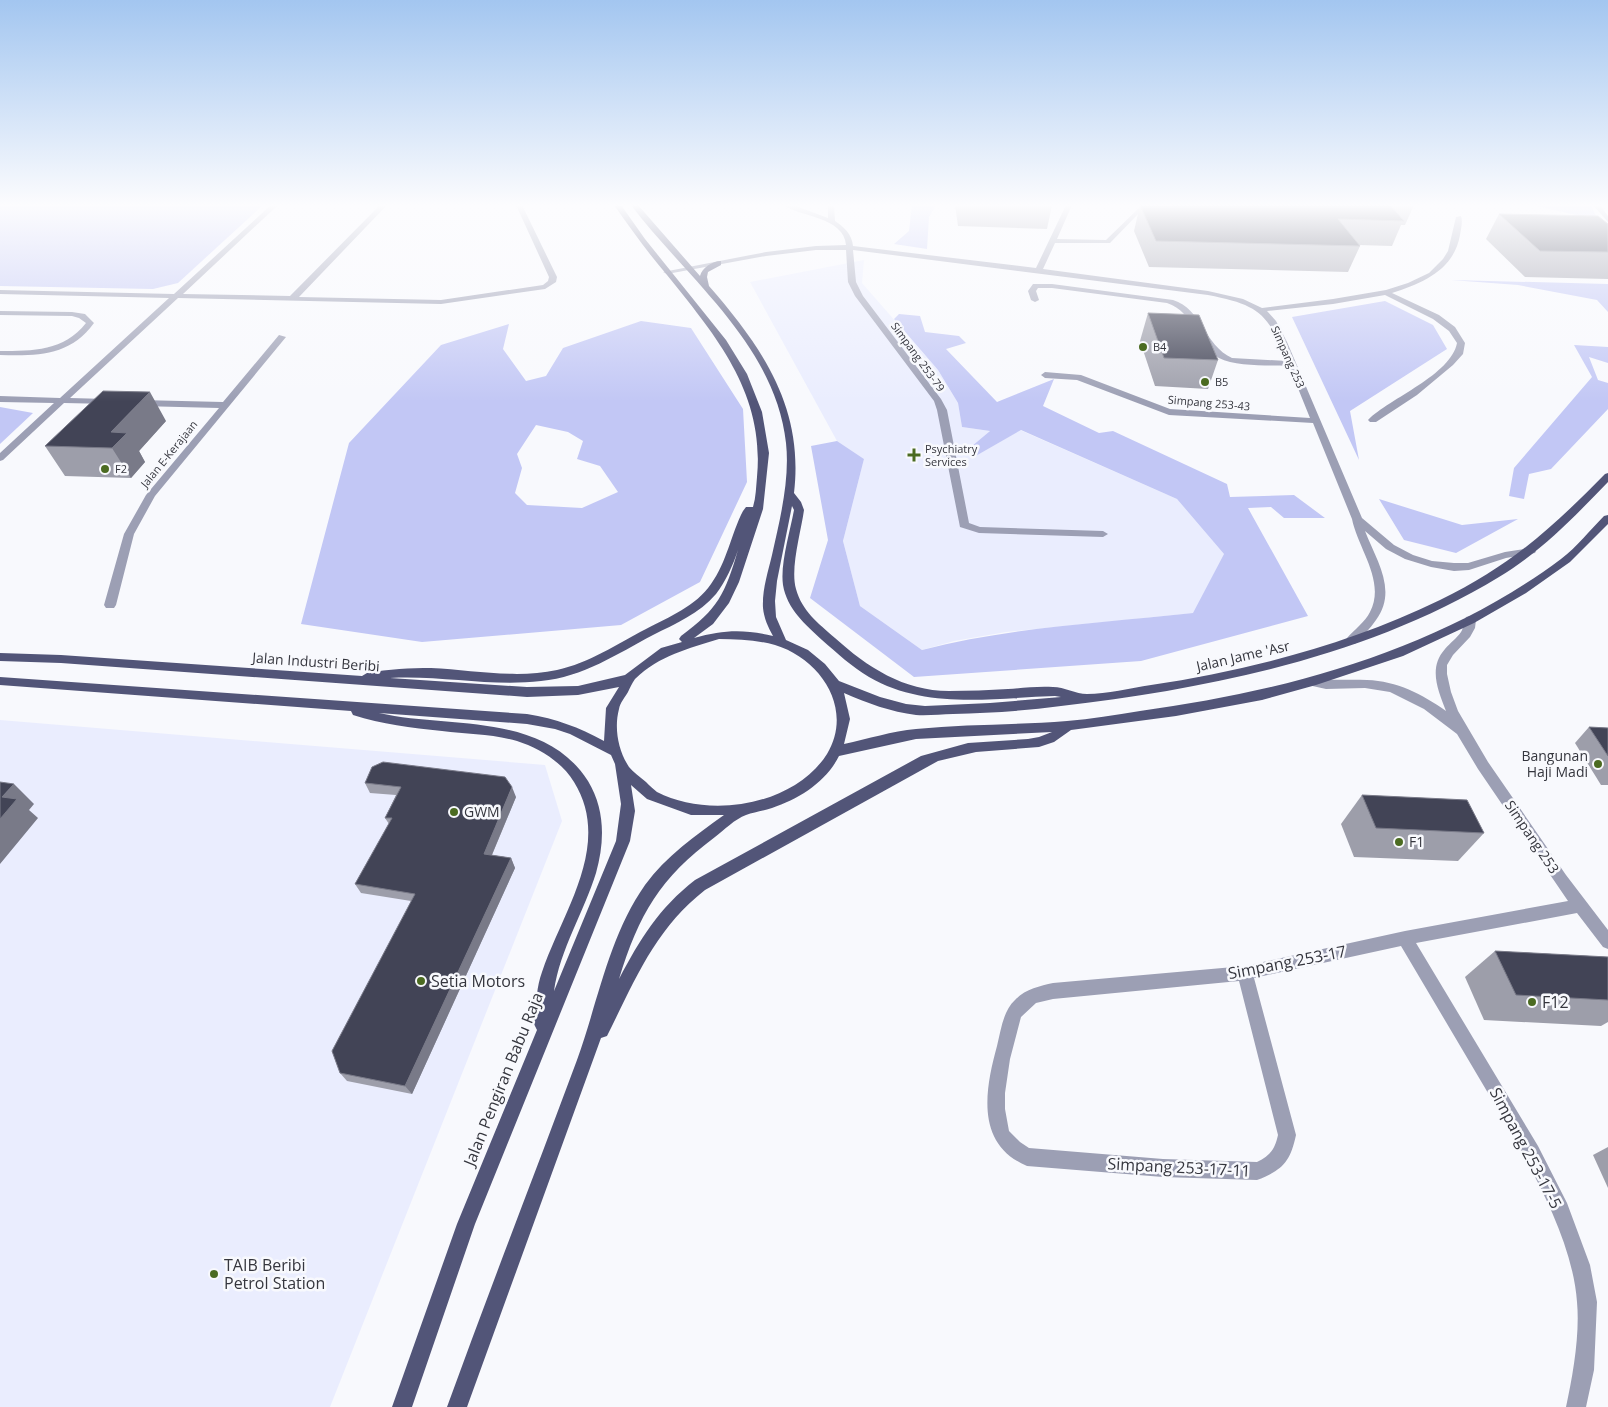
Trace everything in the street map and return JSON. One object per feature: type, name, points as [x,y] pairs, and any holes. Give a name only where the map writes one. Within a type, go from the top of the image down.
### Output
[{"type":"main road","points":[[690,271],[743,332],[762,360],[776,387],[788,428],[791,466],[790,495],[772,576],[769,608],[773,625],[782,643]]},
{"type":"main road","points":[[705,287],[703,277],[706,271]]},
{"type":"main road","points":[[667,272],[721,338],[737,362],[759,412],[763,431],[764,469],[760,501],[724,602],[710,620],[677,645],[647,661],[628,679],[616,695],[610,714],[608,732],[613,751],[620,766],[633,781],[650,793],[670,803],[709,811],[742,810],[767,804],[790,795],[810,782],[825,767],[836,751],[843,734],[844,717],[842,701],[836,685],[814,660],[782,643],[762,638],[726,635],[697,639],[677,645]]},
{"type":"main road","name":"Jalan Jame 'Asr","points":[[836,685],[870,698],[918,710],[992,708],[1139,693],[1244,673],[1329,650],[1421,613],[1494,575],[1531,551],[1608,476]]},
{"type":"main road","points":[[790,495],[796,502],[799,510],[789,571],[789,585],[792,598],[801,614],[846,654],[873,674],[896,685],[921,693],[948,696],[1055,692],[1089,699]]},
{"type":"main road","points":[[352,680],[385,673],[413,672],[515,678],[542,677],[586,665],[616,651],[692,609],[706,598],[720,579],[748,511],[760,501]]},
{"type":"main road","points":[[836,751],[895,736],[1068,726],[1176,711],[1262,695],[1312,682],[1399,653],[1470,620],[1522,590],[1566,560],[1608,518]]},
{"type":"main road","name":"Jalan Industri Beribi","points":[[0,657],[61,659],[527,692],[569,693],[596,689],[628,679]]},
{"type":"main road","points":[[0,681],[340,706],[480,714],[527,719],[556,724],[575,731],[613,751]]},
{"type":"main road","points":[[340,706],[383,720],[506,733],[533,741],[565,761],[580,779],[595,812],[597,831],[594,855],[550,974],[538,1044]]},
{"type":"main road","points":[[586,1058],[639,958],[665,917],[682,899],[700,886],[926,760],[962,749],[1043,742],[1060,735],[1068,726]]},
{"type":"main road","name":"Jalan Pengiran Babu Raja","points":[[402,1407],[466,1224],[538,1044],[623,841],[628,821],[629,802],[620,766]]},
{"type":"main road","points":[[457,1407],[513,1250],[586,1058],[629,926],[664,870],[742,810]]},
{"type":"street","points":[[0,458],[203,271]]},
{"type":"street","points":[[292,299],[320,271]]},
{"type":"street","points":[[0,292],[441,302],[537,289],[550,284],[553,277],[550,271]]},
{"type":"street","name":"Simpang 253","points":[[667,272],[674,271]]},
{"type":"street","name":"Simpang 253-79","points":[[851,271],[852,282],[860,296],[932,392],[942,410],[964,525],[968,528],[979,530],[1103,534]]},
{"type":"street","name":"Simpang 253","points":[[1044,271],[1228,297],[1261,310],[1269,317],[1275,326],[1317,421],[1358,519],[1358,533],[1374,564],[1380,581],[1382,597],[1376,612],[1351,641]]},
{"type":"street","points":[[1261,310],[1334,301],[1385,292],[1415,284],[1435,271]]},
{"type":"street","points":[[1035,300],[1032,291],[1036,286],[1052,286],[1164,300],[1178,304],[1187,310],[1214,352],[1221,357],[1230,360],[1292,364]]},
{"type":"street","points":[[1373,420],[1414,393],[1450,363],[1459,354],[1461,343],[1452,330],[1436,318],[1385,292]]},
{"type":"street","points":[[0,313],[77,315],[88,319],[90,323],[78,336],[58,349],[38,353],[0,353]]},
{"type":"street","name":"Jalan E-Kerajaan","points":[[110,605],[129,534],[150,496],[282,337]]},
{"type":"street","name":"Simpang 253-43","points":[[1045,375],[1078,377],[1153,408],[1169,412],[1317,421]]},
{"type":"street","points":[[0,399],[225,405]]},
{"type":"street","name":"Simpang 253","points":[[1358,519],[1390,547],[1409,557],[1431,564],[1454,567],[1469,566],[1505,555],[1531,551]]},
{"type":"street","name":"Simpang 253","points":[[1470,620],[1470,628],[1465,636],[1448,652],[1443,660],[1441,672],[1444,688],[1460,730],[1580,906],[1608,942]]},
{"type":"street","name":"Simpang 253","points":[[1312,682],[1339,686],[1365,684],[1385,686],[1402,691],[1417,697],[1460,730]]},
{"type":"street","name":"Simpang 253-17","points":[[1010,1028],[1014,1013],[1021,1002],[1035,995],[1053,991],[1245,973],[1405,938],[1580,906]]},
{"type":"street","name":"Simpang 253-17-5","points":[[1405,938],[1532,1152],[1560,1210],[1580,1265],[1587,1302],[1584,1370],[1576,1407]]},
{"type":"street","name":"Simpang 253-17-11","points":[[1010,1028],[994,1098],[997,1120],[1003,1137],[1015,1150],[1027,1157],[1162,1168],[1257,1171],[1270,1166],[1279,1159],[1287,1135],[1245,973]]},
{"type":"shaded area","points":[[0,271],[191,271],[178,283],[153,289],[0,286]]},
{"type":"shaded area","name":"Psychiatry Services","points":[[809,271],[863,271],[862,283],[938,370],[958,403],[962,427],[990,431],[965,453],[974,457],[1020,430],[1177,499],[1224,554],[1194,613],[1006,632],[954,641],[922,650],[860,606],[843,541],[864,459],[837,441],[750,282]]},
{"type":"shaded area","points":[[1451,280],[1608,284],[1608,312],[1597,300],[1518,285]]},
{"type":"shaded area","points":[[1385,301],[1433,325],[1447,349],[1350,411],[1359,460],[1292,317]]},
{"type":"shaded area","points":[[899,314],[920,316],[925,332],[959,336],[966,343],[946,349],[997,402],[1054,379],[1043,406],[1099,433],[1113,431],[1227,484],[1230,497],[1294,495],[1325,518],[1284,518],[1271,507],[1248,508],[1308,616],[1141,661],[914,677],[810,598],[828,540],[811,446],[837,441],[864,459],[843,541],[860,606],[922,650],[956,642],[1023,631],[1193,613],[1224,554],[1177,499],[1021,430],[974,457],[965,452],[990,431],[962,427],[958,403],[938,370],[894,319]]},
{"type":"shaded area","points":[[641,321],[691,328],[743,409],[747,482],[700,582],[621,625],[422,642],[301,624],[349,443],[441,345],[509,324],[503,349],[526,381],[546,376],[563,348]],"holes":[[[536,425],[568,432],[583,441],[577,459],[600,466],[618,492],[582,508],[527,505],[515,493],[522,468],[517,454]]]},
{"type":"shaded area","points":[[1574,345],[1608,347],[1608,363],[1589,357],[1598,380],[1608,383],[1608,409],[1551,469],[1529,474],[1524,499],[1509,496],[1514,468],[1592,377]]},
{"type":"shaded area","points":[[0,407],[33,413],[0,444]]},
{"type":"shaded area","points":[[1379,499],[1462,525],[1518,519],[1456,553],[1404,540]]},
{"type":"shaded area","points":[[0,720],[545,765],[562,821],[330,1407],[0,1407]]},
{"type":"building","points":[[1148,313],[1199,315],[1218,360],[1164,358]]},
{"type":"building","points":[[103,391],[150,392],[111,432],[127,433],[112,448],[45,446]]},
{"type":"building","points":[[1589,727],[1608,728],[1608,756]]},
{"type":"building","name":"Setia Motors","points":[[383,762],[505,777],[512,787],[484,854],[511,858],[405,1086],[340,1073],[332,1051],[415,894],[355,884],[392,818],[385,818],[401,787],[365,783],[372,767]]},
{"type":"building","points":[[0,782],[14,784],[2,797],[17,799],[0,819]]},
{"type":"building","points":[[1362,795],[1467,800],[1484,833],[1376,828]]},
{"type":"building","points":[[1495,951],[1608,957],[1608,1000],[1516,995]]},
{"type":"place","name":"B4","points":[[1143,347]]},
{"type":"place","name":"B5","points":[[1205,382]]},
{"type":"place","name":"Psychiatry Services","points":[[914,455]]},
{"type":"place","name":"F2","points":[[105,469]]},
{"type":"place","name":"Bangunan Haji Madi","points":[[1598,764]]},
{"type":"place","name":"GWM","points":[[454,812]]},
{"type":"place","name":"F1","points":[[1399,842]]},
{"type":"place","name":"Setia Motors","points":[[421,981]]},
{"type":"place","name":"F12","points":[[1532,1002]]},
{"type":"place","name":"TAIB Beribi Petrol Station","points":[[214,1274]]}]
